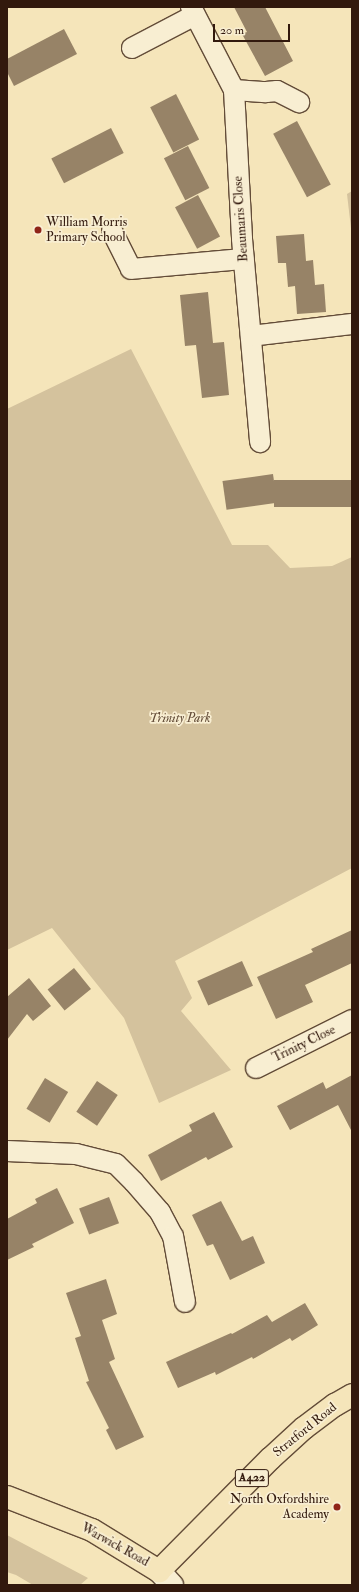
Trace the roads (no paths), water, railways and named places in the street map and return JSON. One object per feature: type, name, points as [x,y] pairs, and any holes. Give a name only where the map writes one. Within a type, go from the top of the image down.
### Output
[{"type":"main road","name":"Stratford Road","points":[[165,1578],[270,1459],[304,1428],[335,1405],[352,1395]]},
{"type":"main road","name":"Warwick Road","points":[[7,1497],[92,1530],[165,1578]]},
{"type":"street","points":[[132,48],[193,11]]},
{"type":"street","name":"Beaumaris Close","points":[[193,11],[234,90],[244,259],[260,442]]},
{"type":"street","points":[[234,90],[266,92],[277,91],[299,102]]},
{"type":"street","points":[[112,231],[132,270],[244,259]]},
{"type":"street","points":[[251,336],[352,324]]},
{"type":"street","name":"Trinity Close","points":[[256,1068],[352,1020]]},
{"type":"street","points":[[7,1151],[76,1154],[116,1164],[160,1212],[173,1236],[185,1302]]},
{"type":"place","name":"William Morris Primary School","points":[[38,230]]},
{"type":"place","name":"North Oxfordshire Academy","points":[[337,1507]]},
{"type":"park label","name":"Trinity Park","points":[[180,718]]}]
